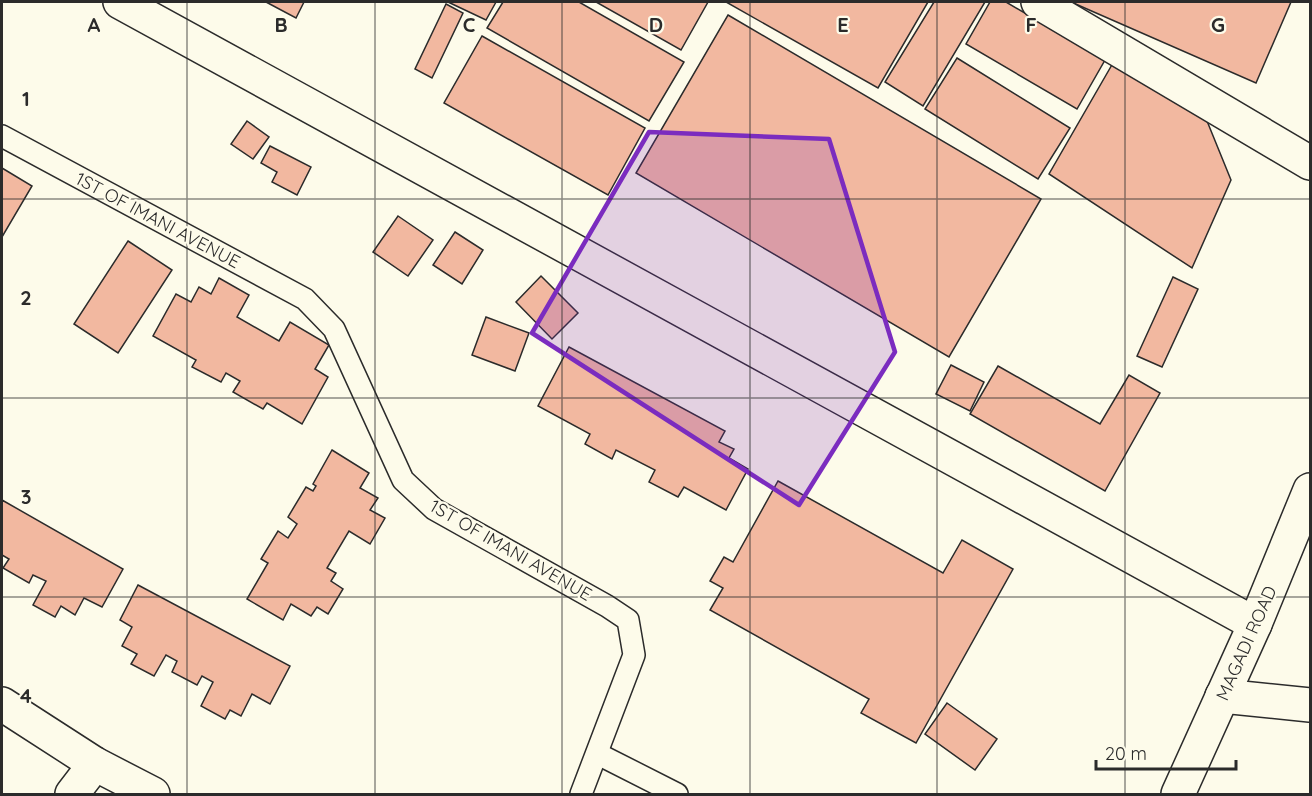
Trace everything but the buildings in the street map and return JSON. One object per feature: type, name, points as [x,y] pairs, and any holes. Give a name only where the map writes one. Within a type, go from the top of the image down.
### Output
[{"type":"main road","points":[[120,2],[1255,624]]},
{"type":"main road","points":[[1038,2],[1311,163]]},
{"type":"main road","name":"MAGADI ROAD","points":[[1178,795],[1255,624],[1311,490]]},
{"type":"main road","points":[[1222,696],[1311,705]]},
{"type":"main road","points":[[2,704],[95,764],[153,795]]},
{"type":"main road","points":[[72,795],[95,764]]},
{"type":"lane","name":"1ST OF IMANI AVENUE","points":[[2,136],[305,299],[334,329],[403,480],[434,509],[628,620],[634,655],[581,795]]},
{"type":"lane","points":[[598,754],[677,795]]},
{"type":"highlighted area","points":[[649,132],[829,139],[895,352],[799,505],[532,333]]}]
